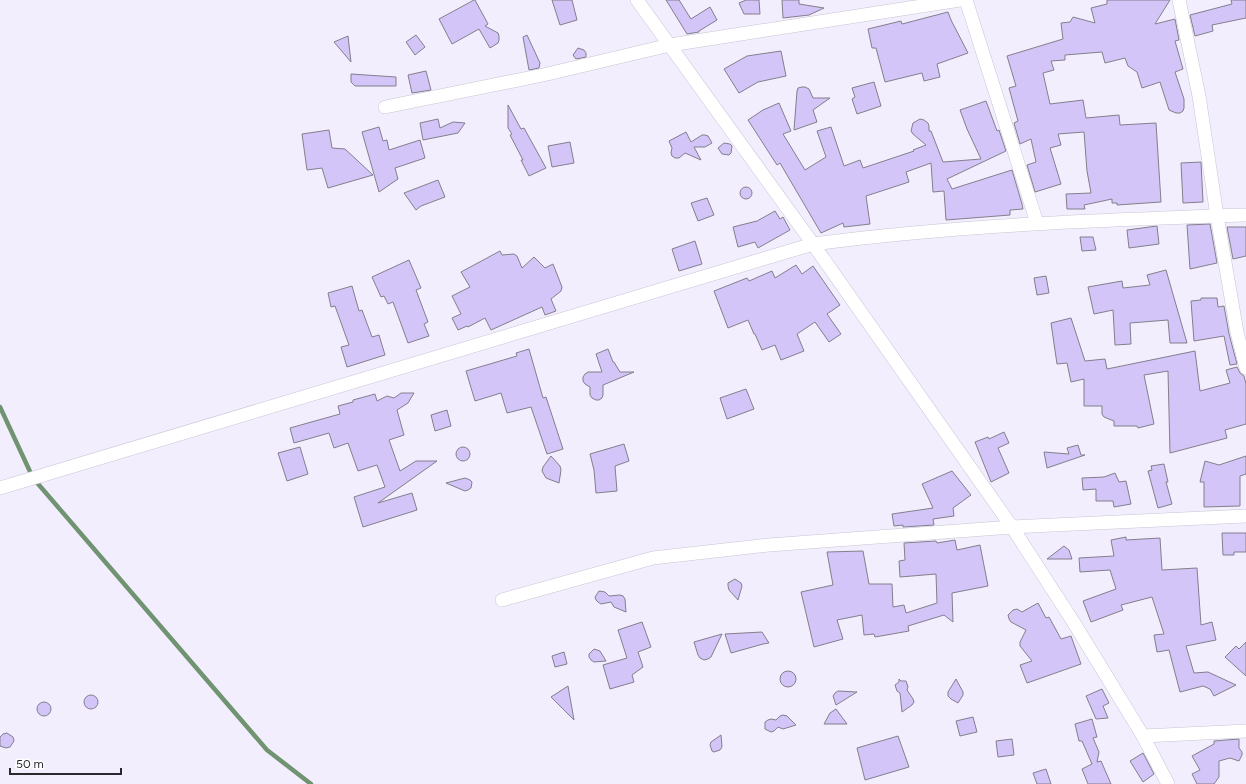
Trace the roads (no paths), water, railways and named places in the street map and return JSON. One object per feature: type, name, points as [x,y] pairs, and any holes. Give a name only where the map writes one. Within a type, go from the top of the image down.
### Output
[{"type":"street","points":[[637,0],[813,244],[1012,527],[1074,623],[1143,736],[1168,784]]},
{"type":"street","points":[[385,107],[543,75],[670,46],[960,0]]},
{"type":"street","points":[[966,0],[1037,223]]},
{"type":"street","points":[[1179,0],[1199,96],[1217,216],[1242,332],[1246,368]]},
{"type":"street","points":[[0,488],[813,244],[874,236],[1037,223],[1246,215]]},
{"type":"street","points":[[502,600],[653,558],[769,545],[1012,527],[1246,516]]},
{"type":"street","points":[[1143,736],[1246,731]]},
{"type":"waterway","points":[[0,407],[33,478],[267,750],[311,784]]}]
